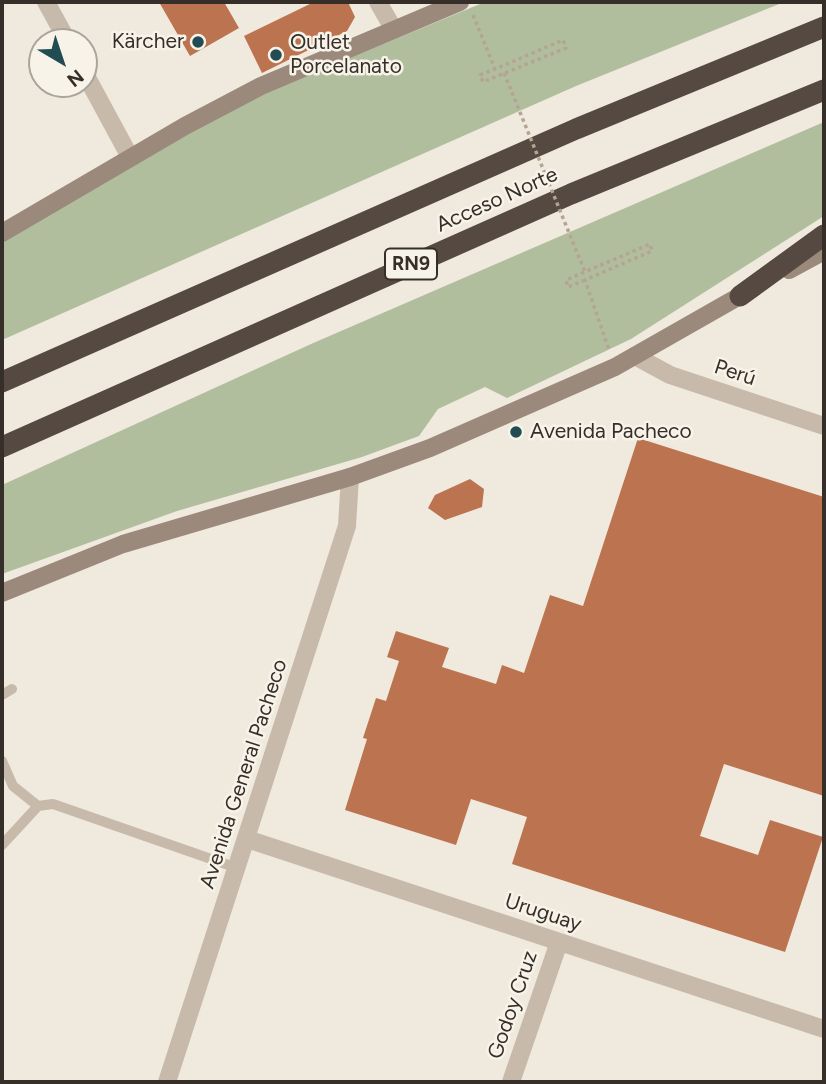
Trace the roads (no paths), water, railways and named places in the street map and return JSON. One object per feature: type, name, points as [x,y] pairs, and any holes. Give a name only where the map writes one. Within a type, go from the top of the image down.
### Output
[{"type":"highway","name":"Acceso Norte","points":[[2,382],[576,128],[824,27]]},
{"type":"highway","name":"Acceso Norte","points":[[2,447],[571,194],[824,90]]},
{"type":"highway","points":[[740,296],[824,235]]},
{"type":"street","points":[[46,2],[60,28]]},
{"type":"street","points":[[378,2],[394,30]]},
{"type":"street","points":[[2,233],[261,86],[394,30],[466,7]]},
{"type":"street","points":[[98,98],[130,158]]},
{"type":"street","points":[[2,593],[123,544],[350,477],[494,422],[615,367],[824,251]]},
{"type":"street","name":"Perú","points":[[635,356],[670,375],[824,426]]},
{"type":"street","name":"Avenida General Pacheco","points":[[167,1082],[346,526],[350,477]]},
{"type":"street","name":"Uruguay","points":[[247,839],[824,1029]]},
{"type":"street","name":"Godoy Cruz","points":[[511,1082],[559,943]]},
{"type":"lane","points":[[2,695],[12,689]]},
{"type":"lane","points":[[2,761],[13,786],[38,806]]},
{"type":"lane","points":[[2,845],[38,806],[53,804],[237,868]]},
{"type":"place","name":"Kärcher","points":[[198,42]]},
{"type":"place","name":"Outlet Porcelanato","points":[[276,55]]},
{"type":"place","name":"Avenida Pacheco","points":[[516,432]]}]
